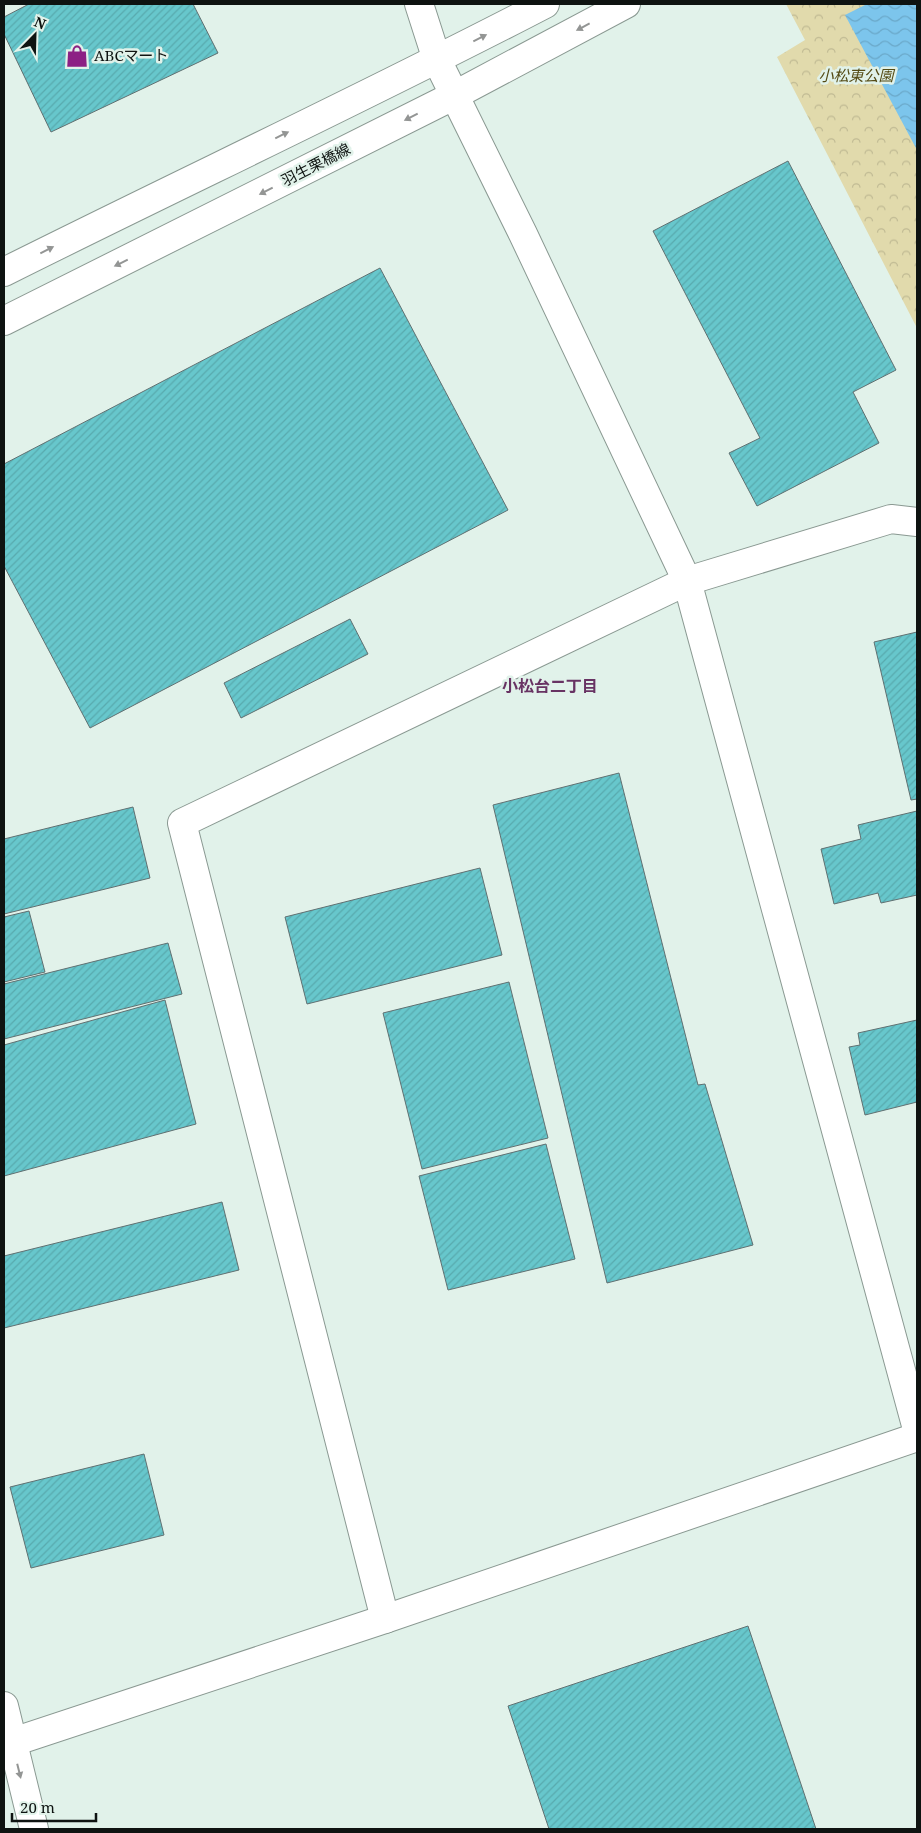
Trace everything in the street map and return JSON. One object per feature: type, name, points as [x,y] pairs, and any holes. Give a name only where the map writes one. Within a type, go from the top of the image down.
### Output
[{"type":"main road","points":[[419,4],[437,60],[524,234],[687,580],[917,1429]]},
{"type":"main road","points":[[4,272],[137,205],[437,60],[545,4]]},
{"type":"main road","name":"羽生栗橋線","points":[[4,321],[455,96],[626,4]]},
{"type":"main road","points":[[386,1619],[182,823],[687,580],[891,519],[917,522]]},
{"type":"main road","points":[[8,1743],[386,1619],[917,1437]]},
{"type":"main road","points":[[4,1706],[8,1743],[34,1829]]},
{"type":"green space","name":"小松東公園","points":[[786,4],[917,4],[917,328],[777,57],[805,40]]},
{"type":"water","points":[[867,4],[917,4],[917,150],[845,15]]},
{"type":"building","points":[[29,4],[193,4],[218,53],[51,132],[4,34],[4,17]]},
{"type":"building","points":[[788,161],[896,370],[853,392],[879,443],[757,506],[729,453],[760,438],[653,231]]},
{"type":"building","points":[[380,268],[508,510],[90,728],[4,566],[4,464]]},
{"type":"building","points":[[350,619],[368,654],[241,718],[224,683]]},
{"type":"building","points":[[917,632],[917,799],[911,800],[874,642]]},
{"type":"building","points":[[619,773],[698,1085],[705,1084],[753,1245],[607,1283],[493,805]]},
{"type":"building","points":[[133,807],[150,878],[4,914],[4,839]]},
{"type":"building","points":[[917,811],[917,895],[881,903],[878,893],[834,904],[821,849],[861,839],[858,825]]},
{"type":"building","points":[[480,868],[502,955],[307,1004],[285,917]]},
{"type":"building","points":[[29,911],[45,972],[4,982],[4,917]]},
{"type":"building","points":[[168,943],[182,994],[4,1039],[4,984]]},
{"type":"building","points":[[509,982],[548,1138],[422,1169],[383,1013]]},
{"type":"building","points":[[165,1000],[196,1124],[4,1176],[4,1045]]},
{"type":"building","points":[[917,1020],[917,1102],[865,1115],[849,1047],[860,1045],[858,1033]]},
{"type":"building","points":[[546,1144],[575,1259],[448,1290],[419,1176]]},
{"type":"building","points":[[222,1202],[239,1270],[4,1328],[4,1256]]},
{"type":"building","points":[[144,1454],[164,1535],[31,1568],[10,1487]]},
{"type":"building","points":[[748,1626],[816,1829],[549,1829],[508,1706]]},
{"type":"place","name":"ABCマート","points":[[77,56]]},
{"type":"district","name":"小松台二丁目","points":[[550,686]]}]
